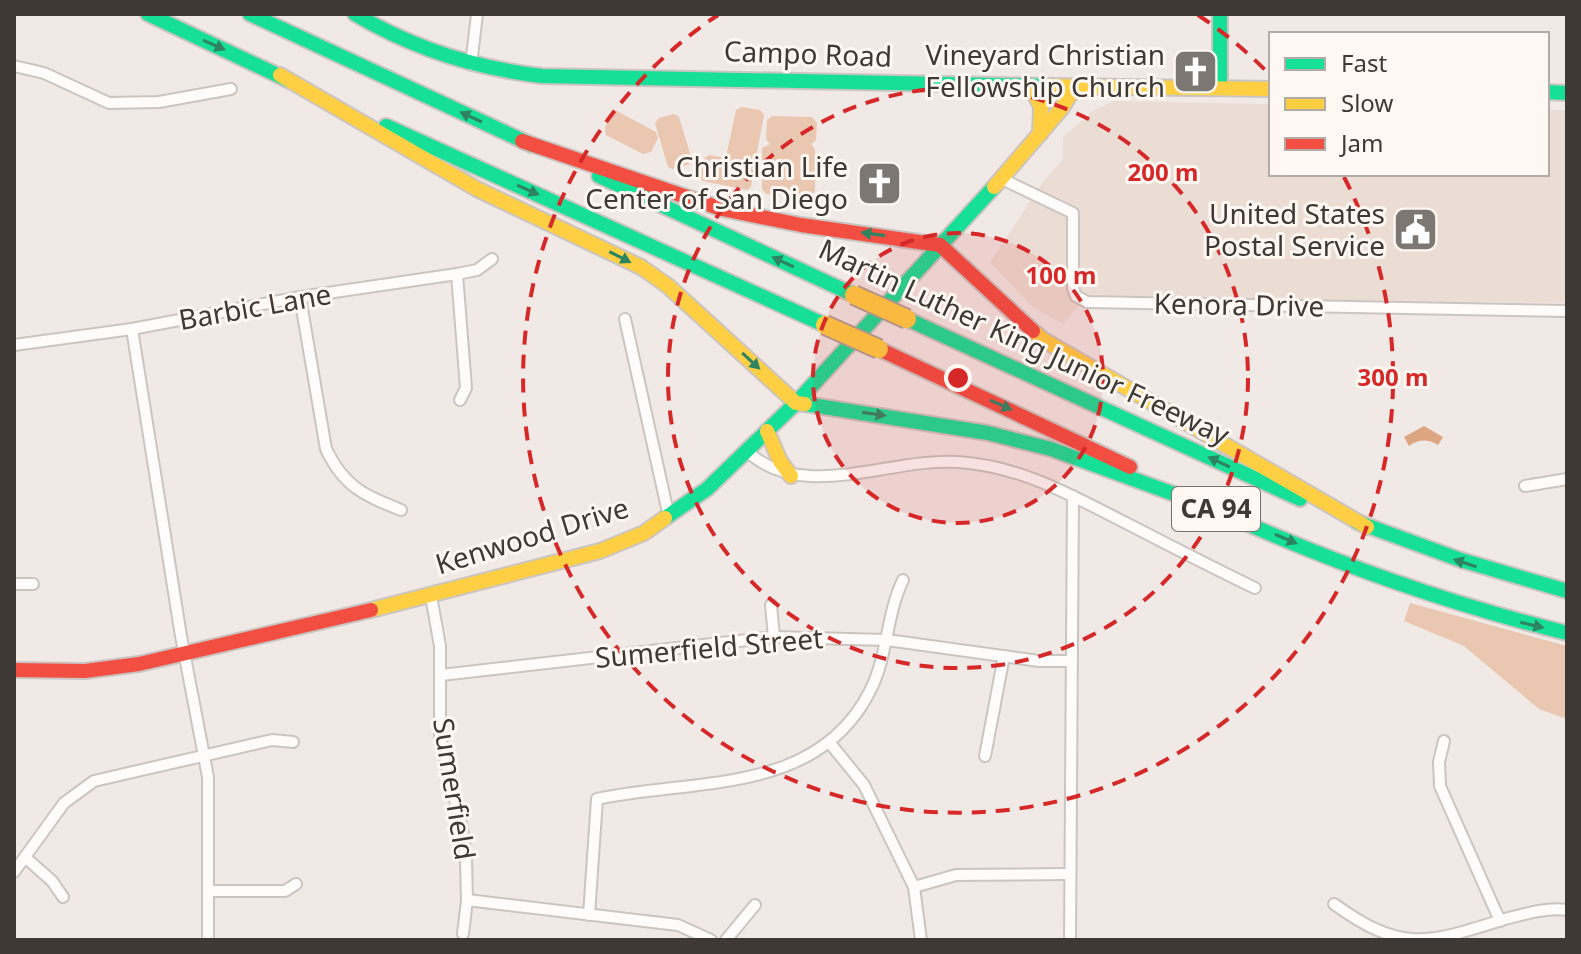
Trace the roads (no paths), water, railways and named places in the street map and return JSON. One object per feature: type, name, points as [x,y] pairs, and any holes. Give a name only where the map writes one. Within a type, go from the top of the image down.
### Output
[{"type":"main road","name":"CA 94","points":[[148,14],[1062,433],[1207,506],[1400,585],[1500,617],[1567,633]]},
{"type":"main road","name":"Martin Luther King Junior Freeway","points":[[250,14],[1279,490],[1427,551],[1567,591]]},
{"type":"main road","name":"Campo Road","points":[[355,14],[413,47],[504,72],[556,76],[1269,89]]},
{"type":"main road","points":[[1220,14],[1220,88]]},
{"type":"main road","points":[[280,75],[477,189],[641,267],[668,286],[796,403],[988,433],[1051,449],[1207,506]]},
{"type":"main road","points":[[1031,86],[1041,107],[1040,134]]},
{"type":"main road","name":"Kenwood Drive","points":[[14,670],[62,672],[110,669],[431,596],[600,551],[644,533],[707,489],[796,403],[1002,179],[1075,87]]},
{"type":"main road","points":[[522,141],[722,209],[801,225],[940,245],[1042,339],[1367,527]]},
{"type":"main road","points":[[767,431],[780,461],[791,476]]},
{"type":"street","points":[[471,65],[477,14]]},
{"type":"street","points":[[14,66],[44,73],[109,103],[159,102],[231,89]]},
{"type":"street","name":"Kenora Drive","points":[[1002,179],[1073,213],[1073,288],[1076,296],[1087,302],[1567,311]]},
{"type":"street","name":"Barbic Lane","points":[[14,345],[132,329],[300,297],[457,274],[477,270],[492,259]]},
{"type":"street","points":[[457,274],[466,388],[460,400]]},
{"type":"street","points":[[300,297],[326,449],[336,470],[360,493],[401,510]]},
{"type":"street","points":[[625,319],[669,517]]},
{"type":"street","points":[[132,329],[208,777],[208,940]]},
{"type":"street","points":[[746,450],[757,462],[791,476],[818,476],[929,462],[980,464],[1030,476],[1255,588]]},
{"type":"street","points":[[1525,486],[1567,479]]},
{"type":"street","points":[[1070,940],[1073,496]]},
{"type":"street","points":[[589,915],[597,799],[772,773],[796,763],[829,742],[849,723],[877,675],[895,596],[903,580]]},
{"type":"street","points":[[14,584],[33,584]]},
{"type":"street","name":"Sumerfield","points":[[431,596],[436,613],[441,675],[440,737],[462,829],[467,900],[463,934]]},
{"type":"street","points":[[771,605],[774,637]]},
{"type":"street","name":"Sumerfield Street","points":[[441,675],[774,637],[887,640],[1004,656],[1071,661]]},
{"type":"street","points":[[985,756],[1004,656]]},
{"type":"street","points":[[14,872],[57,811],[86,785],[103,777],[272,740],[293,742]]},
{"type":"street","points":[[1444,741],[1439,762],[1440,786],[1500,921]]},
{"type":"street","points":[[829,742],[864,785],[914,887],[921,940]]},
{"type":"street","points":[[26,858],[52,881],[63,897]]},
{"type":"street","points":[[914,887],[956,875],[1070,874]]},
{"type":"street","points":[[208,891],[285,891],[296,884]]},
{"type":"street","points":[[467,900],[678,925],[711,940]]},
{"type":"street","points":[[1334,904],[1372,929],[1416,940],[1440,938],[1521,914],[1567,910]]},
{"type":"street","points":[[726,940],[755,905]]},
{"type":"place","name":"Vineyard Christian Fellowship Church","points":[[1196,71]]},
{"type":"place","name":"Christian Life Center of San Diego","points":[[879,183]]},
{"type":"place","name":"United States Postal Service","points":[[1416,230]]}]
